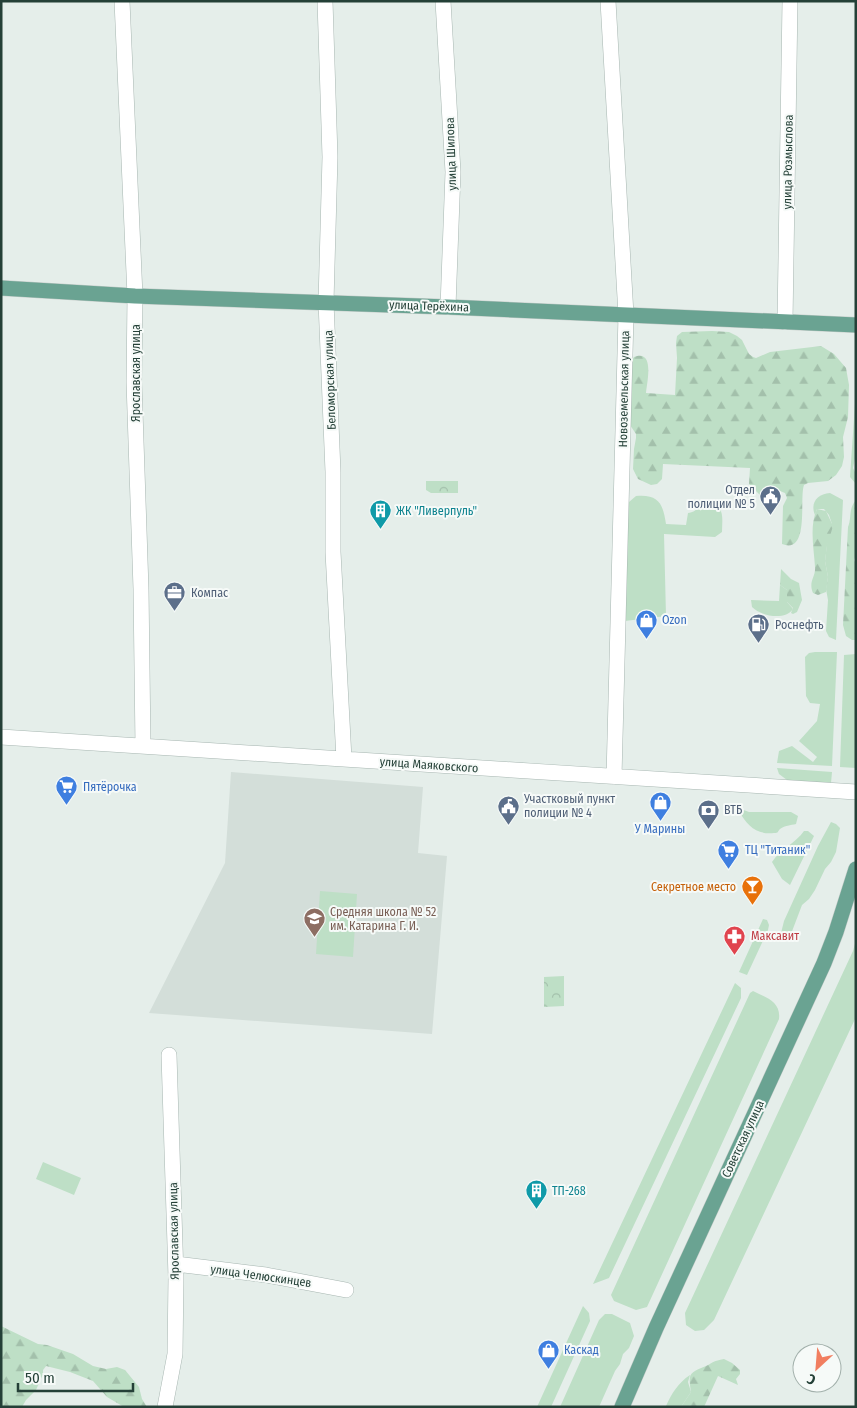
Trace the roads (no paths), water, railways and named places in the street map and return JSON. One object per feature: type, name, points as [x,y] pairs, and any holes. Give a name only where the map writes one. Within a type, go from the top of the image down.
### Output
[{"type":"main road","name":"улица Терёхина","points":[[1,288],[135,296],[326,302],[856,325]]},
{"type":"main road","name":"Советская улица","points":[[622,1407],[656,1328],[824,963],[856,869]]},
{"type":"street","name":"Ярославская улица","points":[[122,1],[126,54],[135,296],[134,382],[141,590],[143,746]]},
{"type":"street","name":"Беломорская улица","points":[[325,1],[330,157],[326,302],[333,472],[333,552],[344,759]]},
{"type":"street","name":"улица Шилова","points":[[443,1],[453,172],[448,307]]},
{"type":"street","name":"Новоземельская улица","points":[[608,1],[626,315],[614,777]]},
{"type":"street","name":"улица Розмыслова","points":[[785,322],[790,1]]},
{"type":"street","name":"улица Маяковского","points":[[1,737],[856,792]]},
{"type":"street","name":"Ярославская улица","points":[[165,1407],[175,1354],[176,1264],[169,1055]]},
{"type":"street","name":"улица Челюскинцев","points":[[176,1264],[266,1275],[346,1290]]},
{"type":"place","name":"Отдел полиции № 5","points":[[771,516]]},
{"type":"place","name":"ЖК \"Ливерпуль\"","points":[[380,530]]},
{"type":"place","name":"Компас","points":[[175,612]]},
{"type":"place","name":"Ozon","points":[[646,639]]},
{"type":"place","name":"Роснефть","points":[[759,644]]},
{"type":"place","name":"Пятёрочка","points":[[67,806]]},
{"type":"place","name":"У Марины","points":[[660,821]]},
{"type":"place","name":"Участковый пункт полиции № 4","points":[[508,825]]},
{"type":"place","name":"ВТБ","points":[[708,829]]},
{"type":"place","name":"ТЦ \"Титаник\"","points":[[729,869]]},
{"type":"place","name":"Секретное место","points":[[752,906]]},
{"type":"place","name":"Средняя школа № 52 им. Катарина Г. И.","points":[[314,938]]},
{"type":"place","name":"Максавит","points":[[735,955]]},
{"type":"place","name":"ТП-268","points":[[536,1210]]},
{"type":"place","name":"Каскад","points":[[548,1369]]}]
